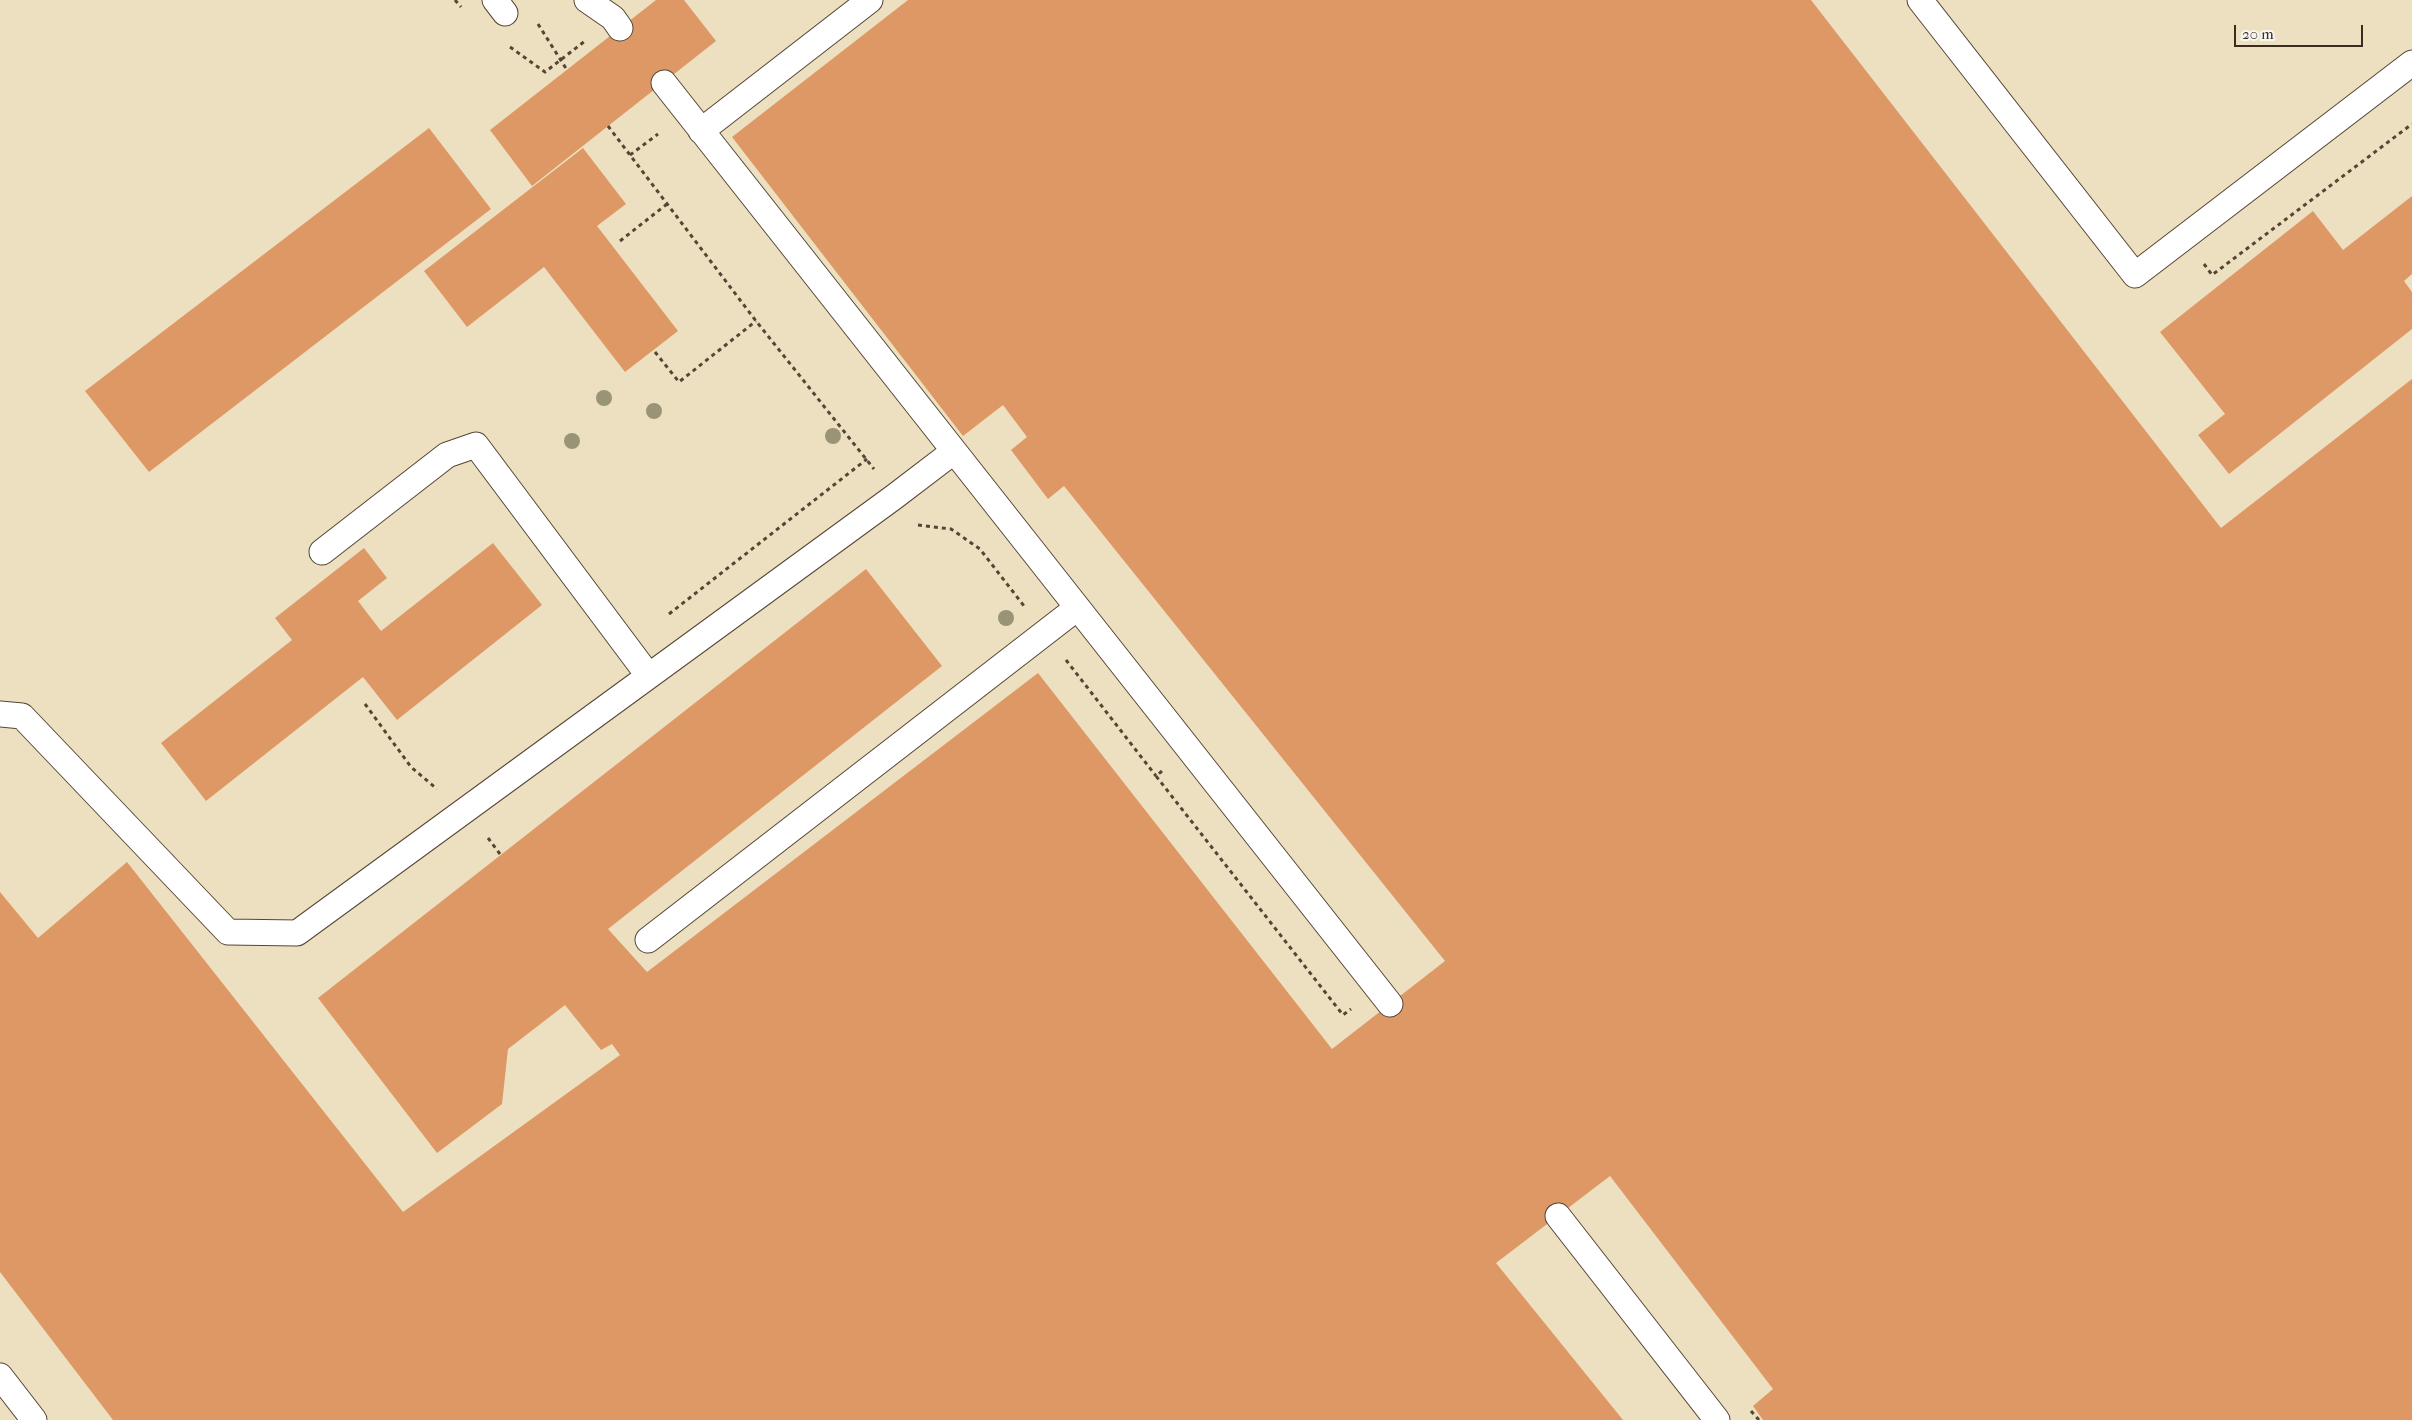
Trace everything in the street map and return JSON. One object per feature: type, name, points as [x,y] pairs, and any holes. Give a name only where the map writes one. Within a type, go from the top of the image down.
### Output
[{"type":"lane","points":[[701,131],[870,0]]},
{"type":"lane","points":[[1920,0],[2135,274],[2412,64]]},
{"type":"lane","points":[[664,83],[1390,1004]]},
{"type":"lane","points":[[322,552],[447,455],[476,445],[648,675]]},
{"type":"lane","points":[[0,714],[22,716],[228,932],[297,933],[953,452]]},
{"type":"lane","points":[[648,940],[1077,608]]},
{"type":"lane","points":[[1558,1216],[1717,1420]]},
{"type":"lane","points":[[0,1376],[34,1420]]},
{"type":"path","points":[[454,0],[464,12]]},
{"type":"path","points":[[507,45],[545,72],[560,61],[600,8]]},
{"type":"path","points":[[534,16],[567,70]]},
{"type":"path","points":[[2186,236],[2212,275],[2412,124]]},
{"type":"path","points":[[608,126],[756,321],[867,459],[914,524],[951,528],[980,548],[1156,776]]},
{"type":"path","points":[[620,241],[668,204]]},
{"type":"path","points":[[655,352],[679,382],[756,321]]},
{"type":"path","points":[[627,647],[867,459]]},
{"type":"path","points":[[365,704],[411,767],[463,811],[500,854]]},
{"type":"building","points":[[656,0],[684,0],[716,41],[532,186],[490,130]]},
{"type":"building","points":[[908,0],[1811,0],[2221,528],[2412,379],[2412,1420],[1763,1420],[1753,1406],[1773,1389],[1610,1176],[1496,1263],[1623,1420],[113,1420],[0,1272],[0,892],[38,938],[127,862],[403,1212],[620,1055],[612,1044],[601,1050],[565,1005],[508,1049],[502,1104],[437,1153],[318,998],[866,569],[942,666],[608,929],[647,972],[1038,673],[1332,1049],[1445,961],[1064,486],[1048,499],[1011,450],[1027,437],[1003,405],[963,436],[732,137]]},
{"type":"building","points":[[429,128],[491,209],[149,472],[85,391]]},
{"type":"building","points":[[583,148],[626,204],[597,226],[678,331],[625,372],[544,267],[467,327],[424,271]]},
{"type":"building","points":[[2412,196],[2412,274],[2404,281],[2412,292],[2412,329],[2229,474],[2198,435],[2225,414],[2160,332],[2313,211],[2343,250]]},
{"type":"building","points":[[493,543],[542,605],[397,720],[363,677],[206,801],[161,743],[292,640],[275,618],[364,548],[387,578],[358,601],[381,631]]}]
